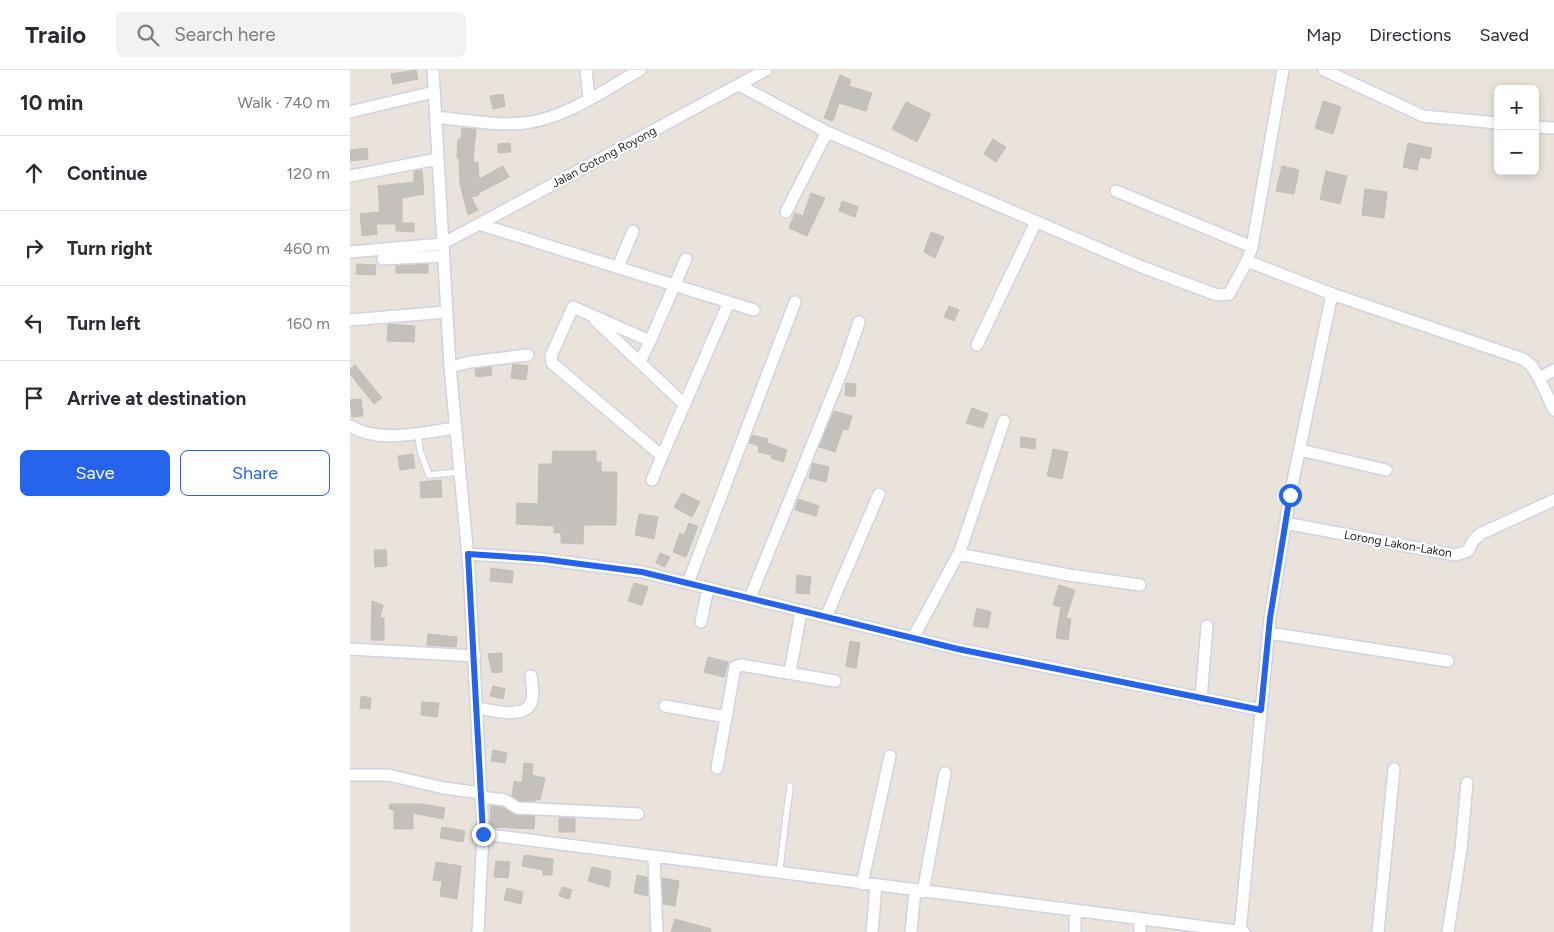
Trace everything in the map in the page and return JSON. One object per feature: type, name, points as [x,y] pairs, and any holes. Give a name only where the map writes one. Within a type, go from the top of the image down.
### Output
[{"type":"street","points":[[433,70],[446,312],[468,554],[475,656],[483,834],[478,932]]},
{"type":"street","points":[[586,70],[589,98]]},
{"type":"street","name":"Jalan Gotong Royong","points":[[442,244],[766,70]]},
{"type":"street","points":[[739,85],[827,132],[1142,267],[1217,295],[1229,294],[1234,288],[1252,247],[1283,70]]},
{"type":"street","points":[[1324,70],[1423,116],[1494,123]]},
{"type":"street","points":[[436,117],[505,124],[525,123],[558,115],[632,72]]},
{"type":"street","points":[[350,112],[434,92]]},
{"type":"street","points":[[1539,127],[1554,128]]},
{"type":"street","points":[[786,212],[827,132]]},
{"type":"street","points":[[350,176],[437,159]]},
{"type":"street","points":[[1116,191],[1252,247]]},
{"type":"street","points":[[976,345],[1036,222]]},
{"type":"street","points":[[479,224],[754,310]]},
{"type":"street","points":[[618,267],[633,231]]},
{"type":"street","points":[[350,252],[442,244]]},
{"type":"street","points":[[383,259],[442,256]]},
{"type":"street","points":[[640,362],[686,259]]},
{"type":"street","points":[[1246,261],[1332,294],[1523,359],[1531,365],[1539,378],[1554,410]]},
{"type":"street","points":[[483,834],[654,858],[1241,932],[1269,633],[1285,523],[1332,294]]},
{"type":"street","points":[[652,480],[729,302]]},
{"type":"street","points":[[688,583],[795,302]]},
{"type":"street","points":[[650,341],[588,312],[576,308],[570,309],[552,352],[552,362],[662,456]]},
{"type":"street","points":[[350,320],[446,312]]},
{"type":"street","points":[[588,312],[685,404]]},
{"type":"street","points":[[750,598],[844,366],[859,322]]},
{"type":"street","points":[[450,367],[470,362],[528,355]]},
{"type":"street","points":[[1539,378],[1554,370]]},
{"type":"street","points":[[913,638],[958,554],[1004,421]]},
{"type":"street","points":[[350,426],[358,431],[382,435],[456,428]]},
{"type":"street","points":[[1300,450],[1386,470]]},
{"type":"street","points":[[826,618],[879,494]]},
{"type":"street","name":"Lorong Lakon-Lakon","points":[[1285,523],[1455,555],[1468,551],[1473,541],[1480,534],[1554,500]]},
{"type":"street","points":[[468,554],[542,559],[633,571],[826,618],[1092,678],[1261,710]]},
{"type":"street","points":[[958,554],[1069,575],[1140,585]]},
{"type":"street","points":[[701,622],[708,588]]},
{"type":"street","points":[[790,672],[801,612]]},
{"type":"street","points":[[1201,699],[1207,626]]},
{"type":"street","points":[[1269,633],[1448,661]]},
{"type":"street","points":[[350,649],[475,656]]},
{"type":"street","points":[[717,768],[735,667],[741,665],[835,680]]},
{"type":"street","points":[[477,708],[514,713],[526,709],[532,700],[532,676]]},
{"type":"street","points":[[665,706],[726,718]]},
{"type":"street","points":[[862,884],[890,756]]},
{"type":"street","points":[[1378,932],[1394,769]]},
{"type":"street","points":[[911,932],[945,773]]},
{"type":"street","points":[[350,775],[388,775],[505,800],[517,808],[638,814]]},
{"type":"street","points":[[1448,932],[1461,849],[1467,782]]},
{"type":"street","points":[[654,858],[657,932]]},
{"type":"street","points":[[872,932],[876,886]]},
{"type":"street","points":[[1075,911],[1075,932]]},
{"type":"street","points":[[1140,919],[1140,932]]},
{"type":"lane","points":[[418,433],[420,450],[429,475],[460,472]]},
{"type":"lane","points":[[779,874],[790,786]]},
{"type":"building","points":[[416,70],[418,79],[393,84],[391,74]]},
{"type":"building","points":[[840,75],[851,80],[849,86],[872,93],[866,111],[839,103],[833,121],[824,118]]},
{"type":"building","points":[[503,94],[505,106],[493,109],[490,96]]},
{"type":"building","points":[[1323,101],[1341,107],[1333,134],[1315,128]]},
{"type":"building","points":[[906,102],[931,114],[917,142],[892,129]]},
{"type":"building","points":[[462,128],[476,129],[473,162],[478,162],[479,179],[503,166],[509,177],[479,193],[479,195],[471,197],[478,210],[468,215],[460,184],[459,158],[457,158],[458,139],[461,139]]},
{"type":"building","points":[[993,139],[1006,147],[996,162],[984,154]]},
{"type":"building","points":[[510,143],[511,152],[498,153],[498,144]]},
{"type":"building","points":[[1408,143],[1432,148],[1430,159],[1420,157],[1417,170],[1403,167]]},
{"type":"building","points":[[367,148],[368,159],[350,161],[350,150]]},
{"type":"building","points":[[1282,166],[1299,170],[1294,194],[1276,191]]},
{"type":"building","points":[[422,170],[424,194],[402,198],[402,223],[414,223],[414,232],[396,231],[396,224],[376,224],[377,234],[362,236],[360,214],[380,212],[378,186],[414,182],[414,171]]},
{"type":"building","points":[[1326,171],[1347,176],[1340,204],[1320,199]]},
{"type":"building","points":[[1365,189],[1387,192],[1384,218],[1362,215]]},
{"type":"building","points":[[811,193],[825,198],[807,236],[789,228],[795,213],[803,216]]},
{"type":"building","points":[[842,201],[858,207],[855,217],[839,211]]},
{"type":"building","points":[[931,232],[944,237],[935,258],[924,252]]},
{"type":"building","points":[[357,264],[376,265],[375,275],[356,274]]},
{"type":"building","points":[[428,264],[428,273],[396,273],[396,266]]},
{"type":"building","points":[[949,306],[959,310],[954,321],[944,317]]},
{"type":"building","points":[[388,324],[415,326],[414,342],[387,341]]},
{"type":"building","points":[[513,364],[528,366],[526,380],[511,378]]},
{"type":"building","points":[[355,365],[382,398],[374,404],[350,374],[350,369]]},
{"type":"building","points":[[491,367],[492,375],[476,377],[475,369]]},
{"type":"building","points":[[846,383],[856,384],[855,397],[845,395]]},
{"type":"building","points":[[361,399],[363,416],[352,417],[350,400]]},
{"type":"building","points":[[972,408],[988,414],[983,428],[966,423]]},
{"type":"building","points":[[834,411],[852,416],[848,430],[843,429],[835,452],[819,447]]},
{"type":"building","points":[[752,435],[768,439],[767,443],[787,450],[783,462],[771,458],[772,455],[758,452],[759,446],[749,443]]},
{"type":"building","points":[[1021,437],[1036,439],[1035,449],[1020,447]]},
{"type":"building","points":[[1053,449],[1068,452],[1062,479],[1047,476]]},
{"type":"building","points":[[553,451],[596,451],[596,462],[601,462],[601,472],[617,472],[616,525],[584,525],[583,544],[561,543],[561,533],[554,533],[554,526],[516,524],[517,503],[538,504],[539,464],[552,464]]},
{"type":"building","points":[[413,454],[415,468],[400,470],[398,456]]},
{"type":"building","points":[[813,463],[829,467],[826,482],[809,478]]},
{"type":"building","points":[[441,480],[442,497],[421,498],[420,482]]},
{"type":"building","points":[[682,493],[700,502],[692,517],[674,507]]},
{"type":"building","points":[[798,499],[819,506],[816,516],[795,510]]},
{"type":"building","points":[[639,514],[658,517],[654,539],[635,535]]},
{"type":"building","points":[[689,523],[698,526],[686,557],[673,552],[680,533],[684,535]]},
{"type":"building","points":[[374,550],[386,550],[387,566],[375,567]]},
{"type":"building","points":[[660,553],[670,557],[665,567],[656,563]]},
{"type":"building","points":[[491,568],[513,571],[512,583],[490,581]]},
{"type":"building","points":[[797,575],[811,577],[809,594],[796,593]]},
{"type":"building","points":[[634,583],[648,587],[642,605],[628,601]]},
{"type":"building","points":[[1059,585],[1075,590],[1066,618],[1071,619],[1068,640],[1056,638],[1061,607],[1053,605]]},
{"type":"building","points":[[372,601],[383,605],[380,618],[384,618],[384,640],[371,640]]},
{"type":"building","points":[[977,608],[991,612],[988,628],[973,626]]},
{"type":"building","points":[[428,634],[457,637],[456,647],[427,645]]},
{"type":"building","points":[[850,641],[860,643],[856,668],[846,666]]},
{"type":"building","points":[[502,653],[502,672],[492,673],[488,654]]},
{"type":"building","points":[[708,657],[728,662],[724,677],[704,672]]},
{"type":"building","points":[[493,686],[505,689],[503,699],[490,696]]},
{"type":"building","points":[[361,696],[371,698],[370,709],[360,708]]},
{"type":"building","points":[[422,702],[439,703],[437,717],[421,715]]},
{"type":"building","points":[[493,750],[507,753],[505,763],[491,761]]},
{"type":"building","points":[[524,763],[533,764],[532,775],[545,778],[540,800],[519,801],[512,796],[514,781],[522,783]]},
{"type":"building","points":[[390,804],[422,804],[445,808],[443,819],[413,813],[413,829],[394,829],[394,810],[389,809]]},
{"type":"building","points":[[491,806],[502,807],[516,815],[535,816],[534,829],[490,827]]},
{"type":"building","points":[[559,818],[575,818],[575,832],[559,832]]},
{"type":"building","points":[[442,827],[465,831],[463,842],[440,838]]},
{"type":"building","points":[[524,855],[553,859],[552,875],[543,875],[543,870],[522,866]]},
{"type":"building","points":[[496,861],[510,862],[508,878],[494,877]]},
{"type":"building","points":[[436,862],[461,866],[457,899],[440,896],[442,881],[433,880]]},
{"type":"building","points":[[592,867],[611,871],[609,887],[588,881]]},
{"type":"building","points":[[637,875],[647,877],[648,896],[634,893]]},
{"type":"building","points":[[662,878],[679,881],[675,906],[663,904]]},
{"type":"building","points":[[562,887],[572,890],[569,899],[559,896]]},
{"type":"building","points":[[507,888],[523,892],[521,904],[504,900]]},
{"type":"building","points":[[675,919],[711,929],[711,932],[671,932]]},
{"type":"route","points":[[483,834],[468,554],[542,559],[642,572],[958,649],[1102,680],[1261,710],[1270,618],[1290,495]]}]
